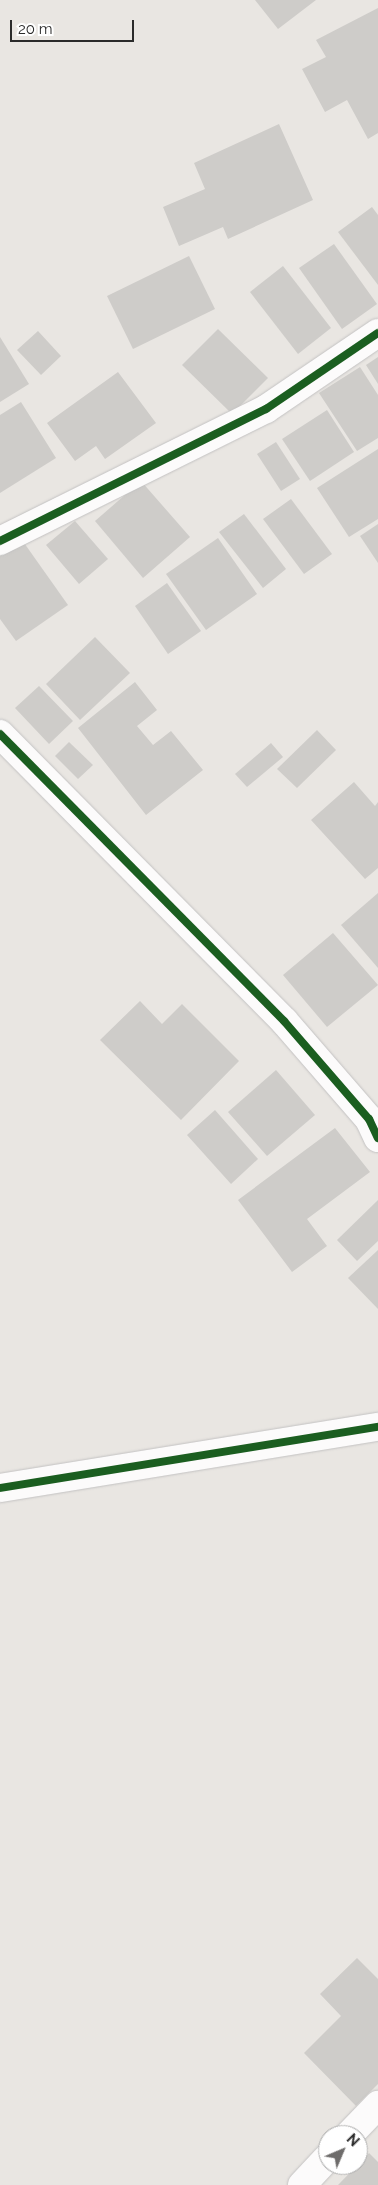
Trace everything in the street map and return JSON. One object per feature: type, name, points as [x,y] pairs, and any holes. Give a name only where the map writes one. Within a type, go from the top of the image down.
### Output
[{"type":"street","points":[[0,541],[266,409],[378,332]]},
{"type":"street","points":[[0,734],[284,1021],[368,1119],[378,1138]]},
{"type":"street","points":[[0,1488],[378,1427]]},
{"type":"street","points":[[359,2125],[378,2105]]},
{"type":"street","points":[[302,2185],[318,2168]]},
{"type":"building","points":[[255,0],[316,0],[278,29]]},
{"type":"building","points":[[378,8],[378,133],[368,139],[347,100],[325,112],[302,69],[326,57],[316,40]]},
{"type":"building","points":[[279,124],[313,200],[228,239],[223,227],[179,246],[163,207],[205,189],[194,163]]},
{"type":"building","points":[[372,207],[378,215],[378,285],[338,232]]},
{"type":"building","points":[[334,244],[377,304],[342,329],[299,268]]},
{"type":"building","points":[[189,256],[215,309],[133,349],[107,296]]},
{"type":"building","points":[[283,266],[331,328],[298,354],[250,292]]},
{"type":"building","points":[[218,329],[268,378],[232,414],[182,365]]},
{"type":"building","points":[[38,331],[61,356],[41,375],[17,350]]},
{"type":"building","points":[[0,337],[29,384],[0,402]]},
{"type":"building","points":[[378,357],[378,384],[366,365]]},
{"type":"building","points":[[360,367],[378,395],[378,438],[357,451],[319,393]]},
{"type":"building","points":[[118,372],[156,423],[105,459],[96,446],[75,461],[47,423]]},
{"type":"building","points":[[21,402],[56,458],[0,493],[0,415]]},
{"type":"building","points":[[327,410],[354,452],[310,481],[282,439]]},
{"type":"building","points":[[276,442],[300,479],[281,491],[257,454]]},
{"type":"building","points":[[378,449],[378,519],[349,537],[317,488]]},
{"type":"building","points":[[141,481],[190,537],[143,578],[95,521]]},
{"type":"building","points":[[291,499],[332,554],[304,574],[263,519]]},
{"type":"building","points":[[244,514],[286,569],[263,588],[219,532]]},
{"type":"building","points":[[75,521],[108,559],[79,584],[46,545]]},
{"type":"building","points":[[378,524],[378,563],[360,536]]},
{"type":"building","points":[[218,538],[257,594],[206,630],[166,574]]},
{"type":"building","points":[[22,540],[68,605],[16,641],[0,619],[0,556]]},
{"type":"building","points":[[167,583],[201,631],[168,654],[135,606]]},
{"type":"building","points":[[95,637],[130,673],[80,720],[46,684]]},
{"type":"building","points":[[135,682],[157,710],[137,726],[153,745],[171,731],[203,770],[146,815],[78,728]]},
{"type":"building","points":[[39,686],[73,721],[49,744],[15,708]]},
{"type":"building","points":[[317,730],[336,750],[297,788],[277,769]]},
{"type":"building","points":[[69,742],[93,765],[78,779],[55,756]]},
{"type":"building","points":[[271,743],[283,757],[247,787],[235,774]]},
{"type":"building","points":[[354,782],[375,806],[378,802],[378,868],[365,879],[311,820]]},
{"type":"building","points":[[378,893],[378,968],[341,925]]},
{"type":"building","points":[[333,933],[378,985],[327,1027],[283,975]]},
{"type":"building","points":[[140,1001],[162,1024],[182,1004],[239,1061],[181,1120],[100,1040]]},
{"type":"building","points":[[276,1070],[315,1115],[267,1156],[228,1112]]},
{"type":"building","points":[[215,1110],[258,1159],[231,1184],[187,1135]]},
{"type":"building","points":[[335,1128],[370,1172],[307,1219],[327,1246],[292,1272],[238,1200]]},
{"type":"building","points":[[378,1200],[378,1241],[357,1261],[337,1240]]},
{"type":"building","points":[[378,1250],[378,1309],[348,1278]]},
{"type":"building","points":[[357,1958],[378,1979],[378,2084],[356,2106],[304,2053],[341,2016],[320,1994]]},
{"type":"building","points":[[368,2154],[378,2162],[378,2185],[338,2185],[348,2175],[368,2175]]},
{"type":"cycle path","points":[[0,541],[266,409],[378,333]]},
{"type":"cycle path","points":[[0,734],[284,1021],[369,1119],[378,1138]]},
{"type":"cycle path","points":[[0,1488],[378,1427]]}]
